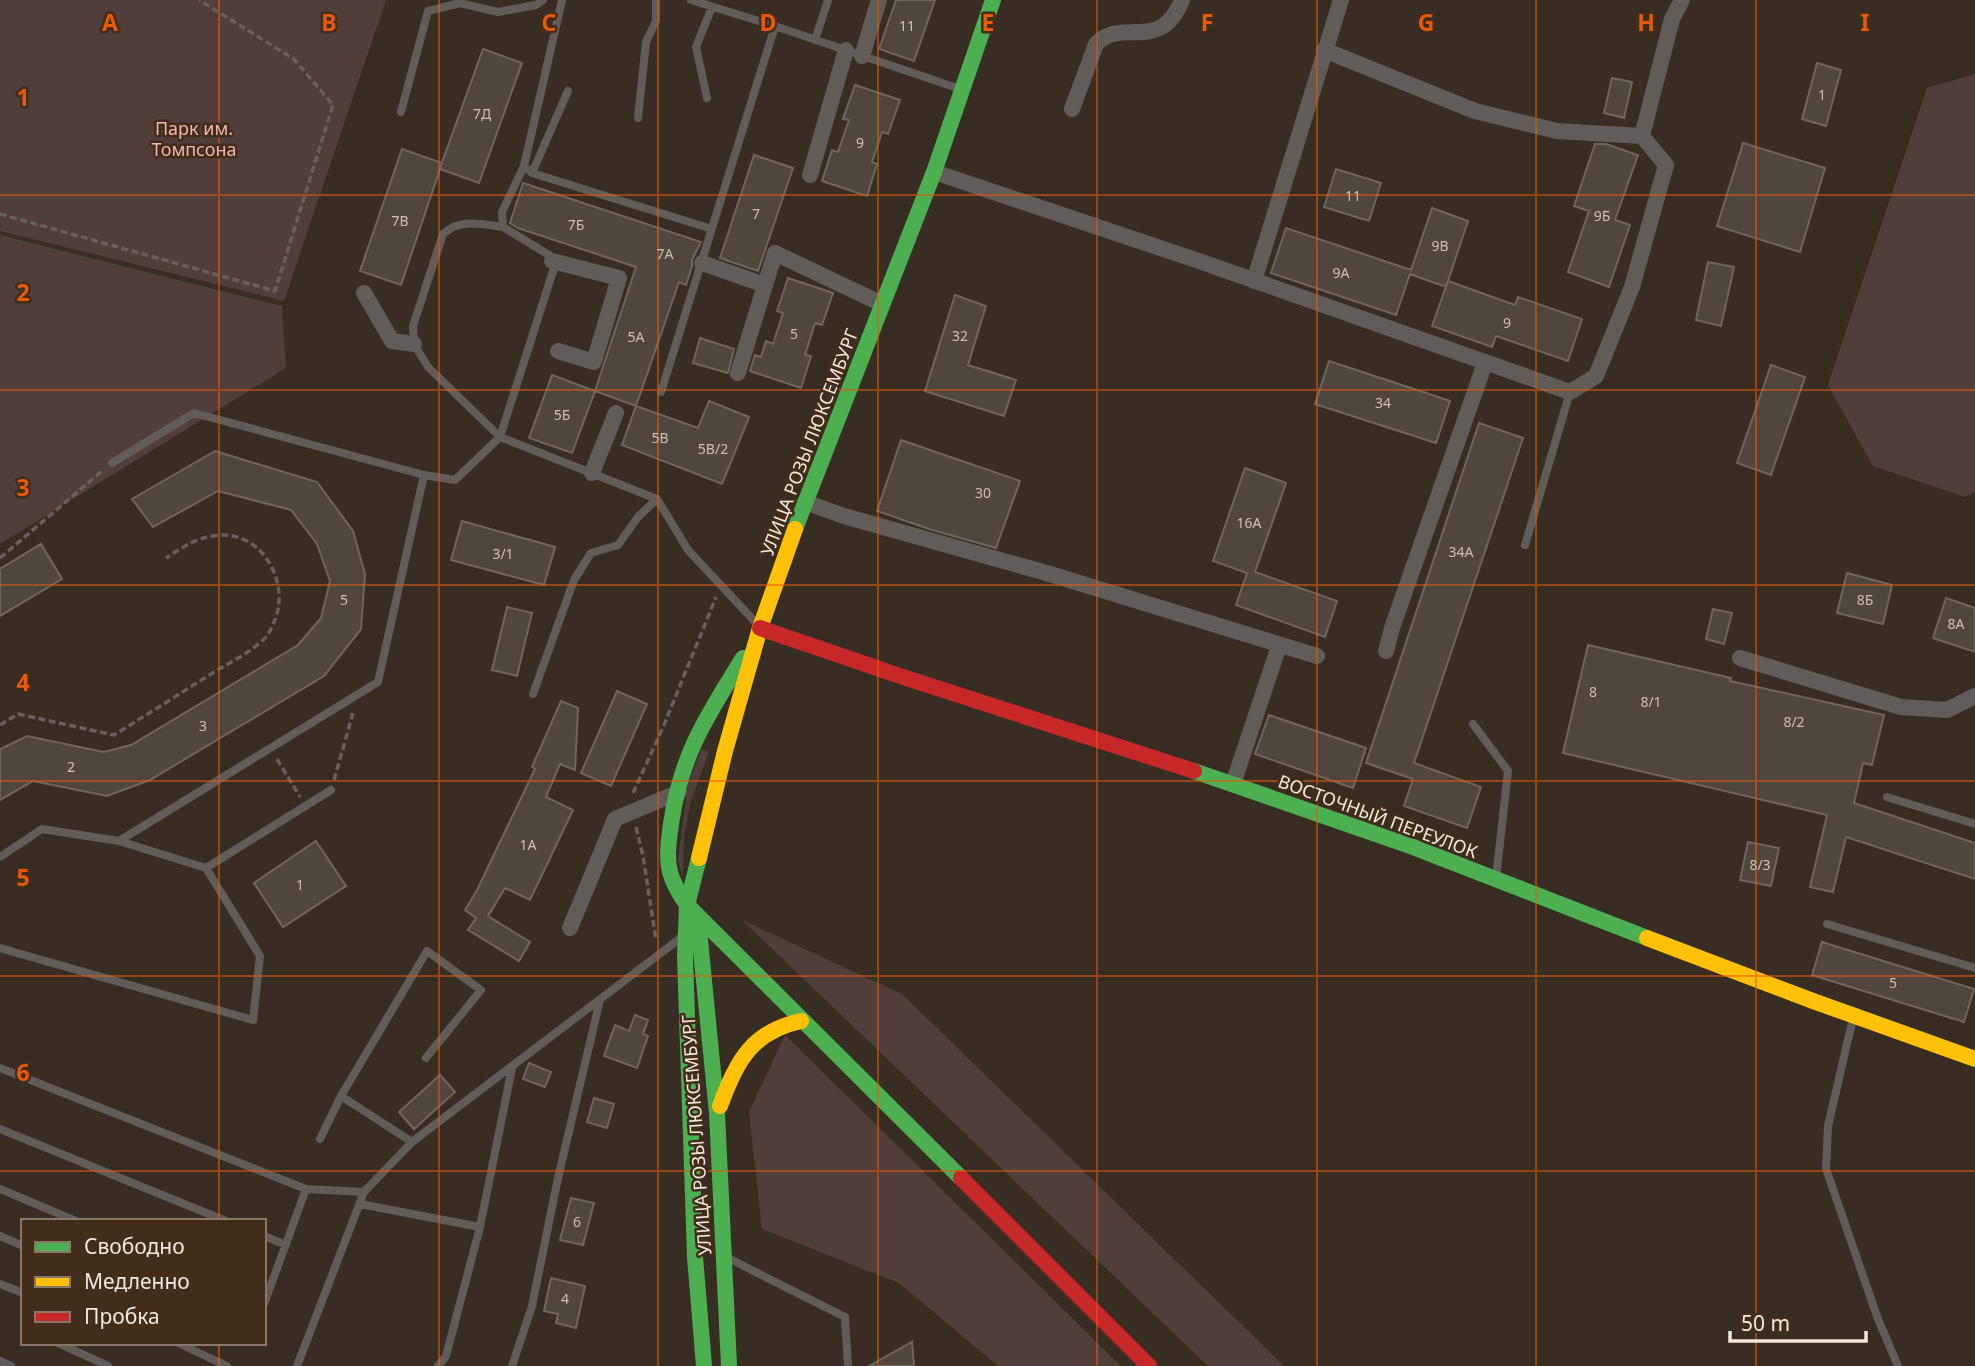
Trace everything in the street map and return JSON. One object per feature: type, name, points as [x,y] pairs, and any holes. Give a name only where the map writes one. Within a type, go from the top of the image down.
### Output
[{"type":"main road","name":"УЛИЦА РОЗЫ ЛЮКСЕМБУРГ","points":[[704,1366],[695,1257],[685,956],[687,905],[725,751],[760,628],[805,502],[934,172],[993,0]]},
{"type":"main road","name":"ВОСТОЧНЫЙ ПЕРЕУЛОК","points":[[760,628],[1334,819],[1853,1018],[1975,1059]]},
{"type":"main road","points":[[760,628],[695,739],[669,834],[669,868],[678,891],[687,905],[802,1021],[1149,1366]]},
{"type":"main road","name":"УЛИЦА РОЗЫ ЛЮКСЕМБУРГ","points":[[687,905],[699,930],[718,1113],[729,1366]]},
{"type":"main road","points":[[718,1113],[735,1067],[747,1051],[782,1023],[802,1021]]},
{"type":"main road","points":[[695,1257],[723,1256]]},
{"type":"street","points":[[810,175],[854,53],[879,0]]},
{"type":"street","points":[[1072,109],[1096,44],[1101,38],[1150,32],[1166,26],[1176,16],[1182,0]]},
{"type":"street","points":[[1254,281],[1341,0]]},
{"type":"street","points":[[1642,136],[1672,19],[1682,0]]},
{"type":"street","points":[[934,172],[1570,392],[1596,376],[1632,287],[1666,165],[1642,136],[1557,131],[1475,111],[1324,50]]},
{"type":"street","points":[[738,373],[775,253],[882,304]]},
{"type":"street","points":[[552,261],[619,278],[594,362],[558,351]]},
{"type":"street","points":[[702,263],[765,285]]},
{"type":"street","points":[[364,293],[392,341],[414,344]]},
{"type":"street","points":[[1386,651],[1485,363]]},
{"type":"street","points":[[592,473],[616,413]]},
{"type":"street","points":[[805,502],[844,516],[1050,574],[1317,656]]},
{"type":"street","points":[[1233,784],[1279,646]]},
{"type":"street","points":[[1740,657],[1901,707],[1947,710],[1975,696]]},
{"type":"street","points":[[570,928],[615,819],[679,792]]},
{"type":"lane","points":[[401,112],[428,11],[460,3],[498,12],[536,5],[543,0]]},
{"type":"lane","points":[[503,227],[502,212],[524,166],[562,0]]},
{"type":"lane","points":[[638,118],[646,42],[656,21],[656,0]]},
{"type":"lane","points":[[691,0],[962,90]]},
{"type":"lane","points":[[815,40],[828,0]]},
{"type":"lane","points":[[707,98],[696,47],[712,7]]},
{"type":"lane","points":[[661,392],[775,26]]},
{"type":"lane","points":[[532,173],[568,90]]},
{"type":"lane","points":[[524,166],[532,173],[712,229]]},
{"type":"lane","points":[[112,463],[194,413],[424,475],[455,480],[500,437],[552,281],[554,268],[549,255],[503,227],[466,223],[451,226],[443,234],[413,326],[414,344],[428,367],[500,437],[657,499],[688,550],[760,628]]},
{"type":"lane","points":[[1525,545],[1570,392]]},
{"type":"lane","points":[[119,841],[378,682],[424,475]]},
{"type":"lane","points":[[533,694],[575,580],[591,553],[618,545],[638,517],[657,499]]},
{"type":"lane","points":[[1474,724],[1508,771],[1496,881]]},
{"type":"lane","points":[[206,868],[331,790]]},
{"type":"lane","points":[[1887,797],[1975,824]]},
{"type":"lane","points":[[0,857],[42,829],[119,841],[206,868],[260,956],[253,1020],[0,948]]},
{"type":"lane","points":[[1827,924],[1975,968]]},
{"type":"lane","points":[[297,1366],[364,1192],[411,1142],[688,933]]},
{"type":"lane","points":[[320,1139],[341,1096],[427,951],[481,990],[426,1058]]},
{"type":"lane","points":[[512,1366],[532,1306],[558,1178],[600,1000]]},
{"type":"lane","points":[[1853,1018],[1828,1126],[1826,1169],[1878,1320],[1898,1366]]},
{"type":"lane","points":[[0,1068],[306,1189],[364,1192]]},
{"type":"lane","points":[[438,1366],[446,1356],[480,1227],[512,1068]]},
{"type":"lane","points":[[341,1096],[411,1142]]},
{"type":"lane","points":[[0,1129],[221,1219]]},
{"type":"lane","points":[[0,1189],[71,1219]]},
{"type":"lane","points":[[266,1298],[306,1189]]},
{"type":"lane","points":[[360,1204],[480,1227]]},
{"type":"lane","points":[[0,1236],[21,1245]]},
{"type":"lane","points":[[266,1237],[286,1245]]},
{"type":"lane","points":[[723,1256],[845,1317],[848,1366]]},
{"type":"lane","points":[[0,1284],[21,1292]]},
{"type":"lane","points":[[62,1345],[108,1366]]},
{"type":"lane","points":[[182,1345],[227,1366]]},
{"type":"lane","points":[[0,1361],[11,1366]]},
{"type":"path","points":[[0,214],[275,291],[332,105],[294,59],[199,0]]},
{"type":"path","points":[[0,558],[112,463]]},
{"type":"path","points":[[0,725],[18,714],[114,735],[242,655],[268,635],[280,610],[280,585],[274,568],[260,551],[243,540],[222,535],[195,539],[166,558]]},
{"type":"path","points":[[658,956],[643,856],[629,800],[664,725],[721,586]]},
{"type":"path","points":[[331,790],[358,694]]},
{"type":"path","points":[[270,748],[305,806]]},
{"type":"green space","name":"Парк им. Томпсона","points":[[0,0],[386,0],[284,301],[0,231]]},
{"type":"green space","points":[[1975,74],[1975,492],[1965,497],[1873,466],[1828,385],[1927,88]]},
{"type":"green space","points":[[0,235],[282,306],[286,368],[0,544]]},
{"type":"green space","points":[[702,749],[709,752],[691,801],[684,835],[683,878],[678,860],[688,784]]},
{"type":"green space","points":[[742,920],[902,994],[1284,1366],[1208,1366]]},
{"type":"green space","points":[[785,1035],[1121,1366],[998,1366],[899,1283],[762,1229],[749,1112]]},
{"type":"building","points":[[896,0],[935,0],[914,61],[879,49]]},
{"type":"building","points":[[483,49],[522,63],[479,183],[440,169],[401,285],[360,271],[402,149],[442,163]]},
{"type":"building","points":[[1817,63],[1841,70],[1826,126],[1802,119]]},
{"type":"building","points":[[1612,78],[1632,82],[1624,118],[1604,113]]},
{"type":"building","points":[[855,85],[900,100],[888,134],[882,132],[872,162],[877,164],[867,196],[822,181],[832,150],[838,152],[849,120],[843,119]]},
{"type":"building","points":[[1743,143],[1825,168],[1800,252],[1717,226]]},
{"type":"building","points":[[1595,144],[1606,144],[1638,155],[1615,220],[1630,225],[1609,287],[1568,272],[1589,211],[1574,206]]},
{"type":"building","points":[[754,155],[793,168],[758,271],[720,258]]},
{"type":"building","points":[[1336,169],[1381,183],[1369,221],[1324,207]]},
{"type":"building","points":[[523,183],[701,242],[692,260],[686,285],[679,282],[636,406],[595,391],[636,267],[510,223]]},
{"type":"building","points":[[1432,208],[1468,221],[1446,287],[1410,274],[1396,315],[1271,273],[1286,228],[1411,270]]},
{"type":"building","points":[[1708,262],[1734,267],[1721,326],[1696,320]]},
{"type":"building","points":[[788,278],[833,293],[822,325],[815,323],[805,355],[811,356],[801,388],[750,371],[755,355],[761,357],[766,341],[773,344],[783,313],[777,311]]},
{"type":"building","points":[[1448,281],[1515,305],[1518,297],[1582,319],[1568,361],[1496,336],[1492,347],[1432,326]]},
{"type":"building","points":[[955,295],[986,306],[968,365],[1016,380],[1004,416],[925,391]]},
{"type":"building","points":[[700,338],[734,349],[728,373],[693,363]]},
{"type":"building","points":[[1329,361],[1450,401],[1436,443],[1315,404]]},
{"type":"building","points":[[1771,365],[1805,377],[1771,475],[1737,463]]},
{"type":"building","points":[[552,375],[595,391],[572,453],[529,438]]},
{"type":"building","points":[[709,401],[749,417],[722,484],[622,445],[636,406],[698,428]]},
{"type":"building","points":[[1479,423],[1523,438],[1414,763],[1481,787],[1467,828],[1404,806],[1413,779],[1366,763]]},
{"type":"building","points":[[901,440],[1020,481],[996,548],[877,511]]},
{"type":"building","points":[[215,451],[317,482],[353,531],[365,574],[361,629],[324,676],[150,780],[107,796],[33,781],[0,800],[0,749],[27,736],[104,752],[131,745],[298,645],[321,618],[330,581],[317,544],[291,510],[218,491],[153,527],[132,499]]},
{"type":"building","points":[[1245,468],[1286,483],[1255,572],[1337,601],[1325,637],[1236,605],[1247,573],[1213,561]]},
{"type":"building","points":[[462,521],[555,547],[544,585],[451,560]]},
{"type":"building","points":[[41,544],[62,579],[0,616],[0,569]]},
{"type":"building","points":[[1847,573],[1892,585],[1883,624],[1837,613]]},
{"type":"building","points":[[1946,598],[1975,608],[1975,652],[1933,638]]},
{"type":"building","points":[[507,607],[532,613],[517,676],[492,670]]},
{"type":"building","points":[[1713,609],[1732,613],[1724,644],[1706,639]]},
{"type":"building","points":[[1588,645],[1731,678],[1730,681],[1884,715],[1872,765],[1863,763],[1854,803],[1975,843],[1975,879],[1846,837],[1833,892],[1810,887],[1827,815],[1563,753]]},
{"type":"building","points":[[617,691],[647,704],[611,786],[581,773]]},
{"type":"building","points":[[561,701],[578,708],[575,770],[560,764],[546,797],[573,810],[530,900],[505,888],[488,916],[530,942],[519,961],[468,930],[476,918],[465,910],[535,769],[532,767]]},
{"type":"building","points":[[1269,715],[1366,748],[1353,788],[1255,754]]},
{"type":"building","points":[[316,841],[346,886],[283,927],[254,883]]},
{"type":"building","points":[[1748,842],[1779,848],[1771,886],[1740,880]]},
{"type":"building","points":[[1822,942],[1974,989],[1964,1022],[1812,975]]},
{"type":"building","points":[[635,1015],[648,1020],[643,1034],[648,1036],[637,1068],[604,1056],[615,1025],[629,1031]]},
{"type":"building","points":[[529,1063],[551,1072],[545,1087],[523,1079]]},
{"type":"building","points":[[440,1075],[455,1092],[414,1129],[399,1112]]},
{"type":"building","points":[[594,1098],[614,1104],[607,1128],[587,1122]]},
{"type":"building","points":[[571,1198],[594,1203],[583,1245],[560,1240]]},
{"type":"building","points":[[551,1278],[585,1286],[576,1328],[556,1323],[558,1314],[544,1311]]},
{"type":"building","points":[[912,1342],[914,1366],[869,1366]]},
{"type":"traffic: fast","points":[[795,529],[934,172],[993,0]]},
{"type":"traffic: fast","points":[[743,658],[697,736],[681,777],[668,848],[673,881],[687,905],[961,1178]]},
{"type":"traffic: fast","points":[[1194,771],[1413,847],[1647,938]]},
{"type":"traffic: fast","points":[[699,858],[687,905],[685,956],[695,1257],[704,1366]]},
{"type":"traffic: fast","points":[[696,924],[699,930],[717,1113],[729,1366]]},
{"type":"traffic: slow","points":[[699,858],[725,751],[760,628],[795,529]]},
{"type":"traffic: slow","points":[[1647,938],[1975,1059]]},
{"type":"traffic: slow","points":[[720,1106],[733,1075],[748,1051],[770,1033],[801,1021]]},
{"type":"traffic: jam","points":[[760,628],[1194,771]]},
{"type":"traffic: jam","points":[[961,1178],[1149,1366]]}]
